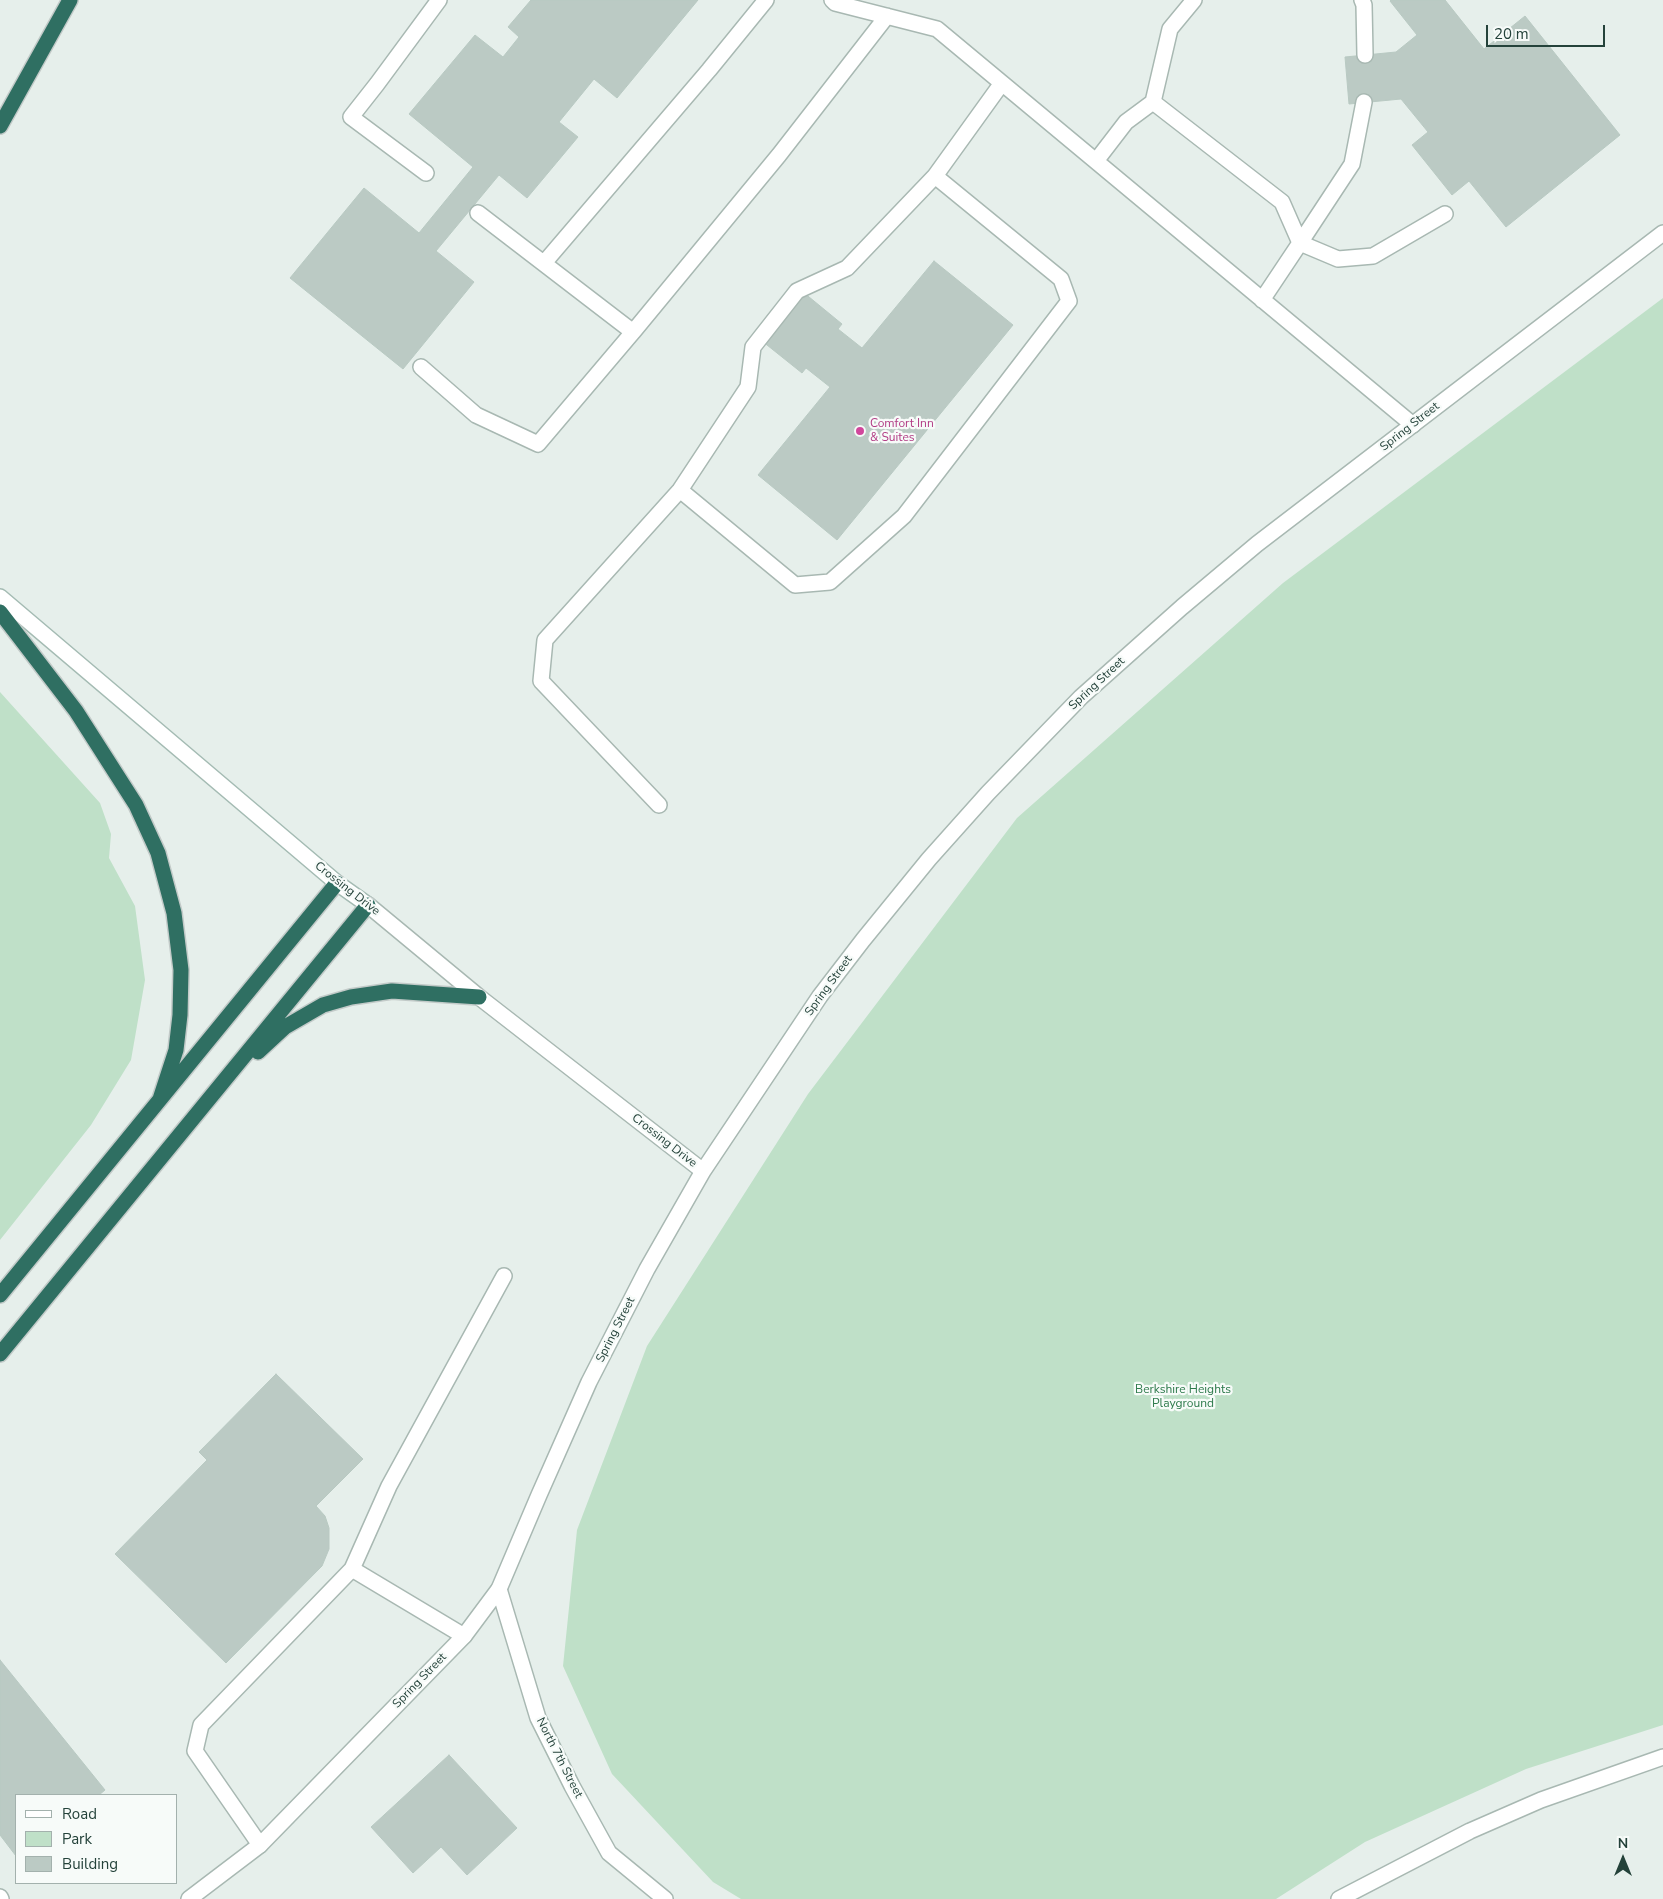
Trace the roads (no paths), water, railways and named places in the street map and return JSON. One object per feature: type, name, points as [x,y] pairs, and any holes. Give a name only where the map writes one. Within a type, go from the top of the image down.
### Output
[{"type":"highway","points":[[0,126],[70,0]]},
{"type":"highway","points":[[0,612],[76,711],[136,805],[158,853],[174,912],[181,970],[180,1015],[176,1050],[160,1099]]},
{"type":"highway","points":[[0,1295],[337,883]]},
{"type":"highway","points":[[0,1354],[368,905]]},
{"type":"highway","points":[[218,1088],[285,1026],[323,1005],[351,997],[392,991],[479,997]]},
{"type":"street","points":[[426,173],[351,117],[378,84],[439,0]]},
{"type":"street","points":[[544,263],[710,70],[766,0]]},
{"type":"street","points":[[832,0],[835,3],[937,29],[1413,425]]},
{"type":"street","points":[[1096,161],[1126,122],[1153,102],[1170,29],[1194,0]]},
{"type":"street","points":[[1362,0],[1364,5],[1365,55]]},
{"type":"street","points":[[421,367],[476,415],[538,444],[779,155],[887,16]]},
{"type":"street","points":[[659,805],[541,681],[545,640],[680,490],[748,386],[753,347],[797,291],[847,268],[934,176],[1002,83]]},
{"type":"street","points":[[1153,102],[1282,202],[1300,243],[1338,259],[1372,256],[1445,214]]},
{"type":"street","points":[[1262,300],[1352,164],[1364,102]]},
{"type":"street","points":[[680,490],[795,585],[830,582],[904,516],[1069,301],[1061,278],[934,176]]},
{"type":"street","points":[[478,213],[633,332]]},
{"type":"street","name":"Spring Street","points":[[189,1899],[260,1845],[464,1636],[499,1589],[589,1382],[647,1269],[703,1171],[838,972],[930,859],[988,793],[1081,697],[1182,607],[1258,544],[1663,233]]},
{"type":"street","name":"Crossing Drive","points":[[0,598],[337,883],[368,905],[479,997],[703,1171]]},
{"type":"street","points":[[260,1845],[195,1751],[201,1725],[352,1569],[389,1486],[504,1276]]},
{"type":"street","points":[[352,1569],[464,1636]]},
{"type":"street","name":"North 7th Street","points":[[499,1589],[538,1718],[572,1786],[609,1853],[665,1899]]},
{"type":"street","points":[[1339,1899],[1470,1831],[1541,1800],[1663,1757]]},
{"type":"place","name":"Comfort Inn & Suites","points":[[860,431]]},
{"type":"park label","name":"Berkshire Heights Playground","points":[[1183,1397]]}]
